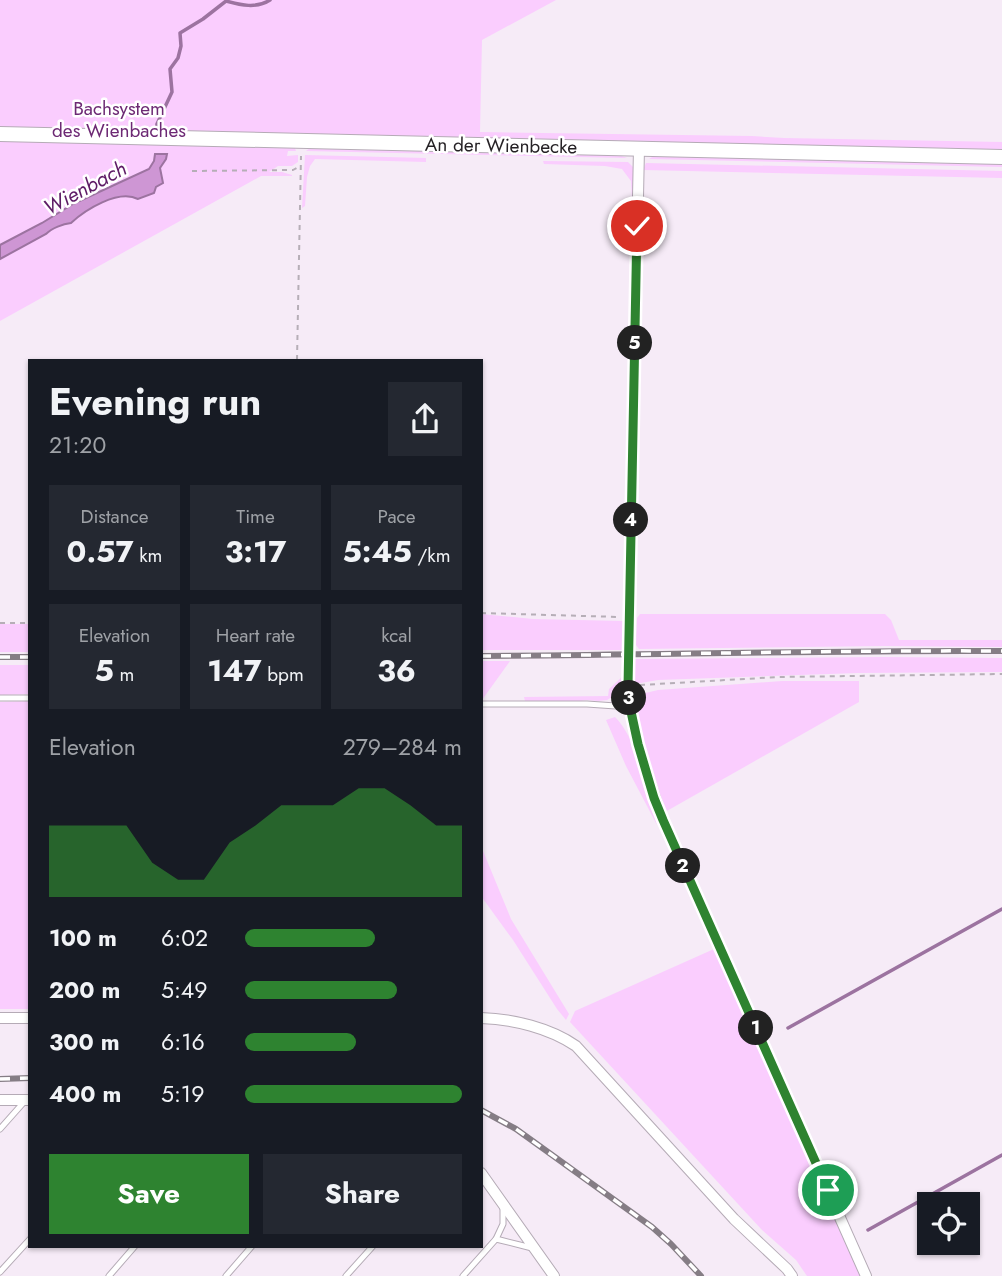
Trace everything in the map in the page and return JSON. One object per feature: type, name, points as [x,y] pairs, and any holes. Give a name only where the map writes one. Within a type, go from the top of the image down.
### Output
[{"type":"street","name":"An der Wienbecke","points":[[0,134],[1002,157]]},
{"type":"street","points":[[639,148],[631,618],[628,655],[630,707],[641,755],[663,820],[866,1276]]},
{"type":"street","points":[[0,1018],[28,1018]]},
{"type":"street","points":[[483,1018],[524,1024],[565,1039],[576,1046],[734,1219],[792,1276]]},
{"type":"street","points":[[0,1100],[28,1100]]},
{"type":"street","points":[[483,1176],[554,1276]]},
{"type":"lane","points":[[0,698],[28,698]]},
{"type":"lane","points":[[483,704],[587,704],[630,707]]},
{"type":"lane","points":[[0,1129],[28,1100]]},
{"type":"lane","points":[[463,1276],[496,1240],[503,1224],[503,1204]]},
{"type":"lane","points":[[496,1240],[535,1249]]},
{"type":"lane","points":[[0,1272],[28,1241]]},
{"type":"lane","points":[[108,1276],[133,1248]]},
{"type":"lane","points":[[226,1276],[250,1248]]},
{"type":"lane","points":[[346,1276],[371,1248]]},
{"type":"path","points":[[297,359],[301,141]]},
{"type":"path","points":[[192,171],[293,170],[301,165]]},
{"type":"path","points":[[483,613],[631,618]]},
{"type":"path","points":[[0,623],[28,623]]},
{"type":"path","points":[[628,687],[655,683],[779,677],[1002,674]]},
{"type":"green space","name":"Bachsystem des Wienbaches","points":[[0,0],[556,0],[482,40],[480,132],[1002,142],[1002,150],[290,134],[296,151],[288,151],[287,156],[298,155],[298,162],[292,166],[278,166],[269,172],[282,172],[292,176],[261,176],[0,321]]},
{"type":"green space","points":[[310,148],[616,154],[627,158],[306,151]]},
{"type":"green space","points":[[305,155],[426,158],[426,162],[315,159],[307,177],[305,206],[302,208]]},
{"type":"green space","points":[[654,156],[1002,163],[1002,167],[649,159]]},
{"type":"green space","points":[[543,161],[628,162],[634,168],[633,219],[631,181],[622,169],[544,164]]},
{"type":"green space","points":[[646,163],[1002,171],[1002,178],[643,170]]},
{"type":"green space","points":[[483,614],[533,619],[624,621],[624,650],[483,650]]},
{"type":"green space","points":[[640,614],[885,614],[891,620],[899,640],[1002,640],[1002,647],[639,649],[636,645],[637,618]]},
{"type":"green space","points":[[0,624],[28,624],[28,652],[0,652]]},
{"type":"green space","points":[[1002,658],[1002,672],[858,673],[658,680],[635,684],[634,659]]},
{"type":"green space","points":[[483,661],[510,661],[483,699]]},
{"type":"green space","points":[[0,665],[28,665],[28,694],[0,695]]},
{"type":"green space","points":[[623,676],[620,692],[607,700],[525,701],[524,697],[608,696],[609,689]]},
{"type":"green space","points":[[782,681],[859,681],[859,702],[665,812],[655,785],[634,700],[637,695],[658,690]]},
{"type":"green space","points":[[28,701],[28,1009],[0,1009],[0,702]]},
{"type":"green space","points":[[615,717],[636,753],[657,825],[626,766],[606,720]]},
{"type":"green space","points":[[483,851],[511,919],[569,1014],[566,1020],[557,1009],[483,899]]},
{"type":"green space","points":[[714,949],[860,1276],[807,1276],[796,1260],[762,1230],[570,1022],[575,1011]]},
{"type":"shaded area","points":[[155,154],[167,154],[160,168],[163,183],[156,187],[154,193],[138,199],[121,197],[102,202],[71,223],[54,228],[0,259],[0,245],[73,204],[149,169]]},
{"type":"waterway","name":"Wienbach","points":[[156,135],[157,124],[172,92],[170,69],[178,58],[180,33],[226,1],[254,5],[270,0]]},
{"type":"waterway","points":[[788,1028],[1002,909]]},
{"type":"waterway","points":[[868,1230],[1002,1155]]},
{"type":"railway","points":[[483,656],[1002,651]]},
{"type":"railway","points":[[0,657],[28,657]]},
{"type":"railway","points":[[0,1079],[28,1078]]},
{"type":"railway","points":[[483,1111],[516,1129],[652,1227],[701,1276]]},
{"type":"route","points":[[637,226],[631,618],[628,655],[630,707],[641,755],[663,820],[828,1190]]}]
